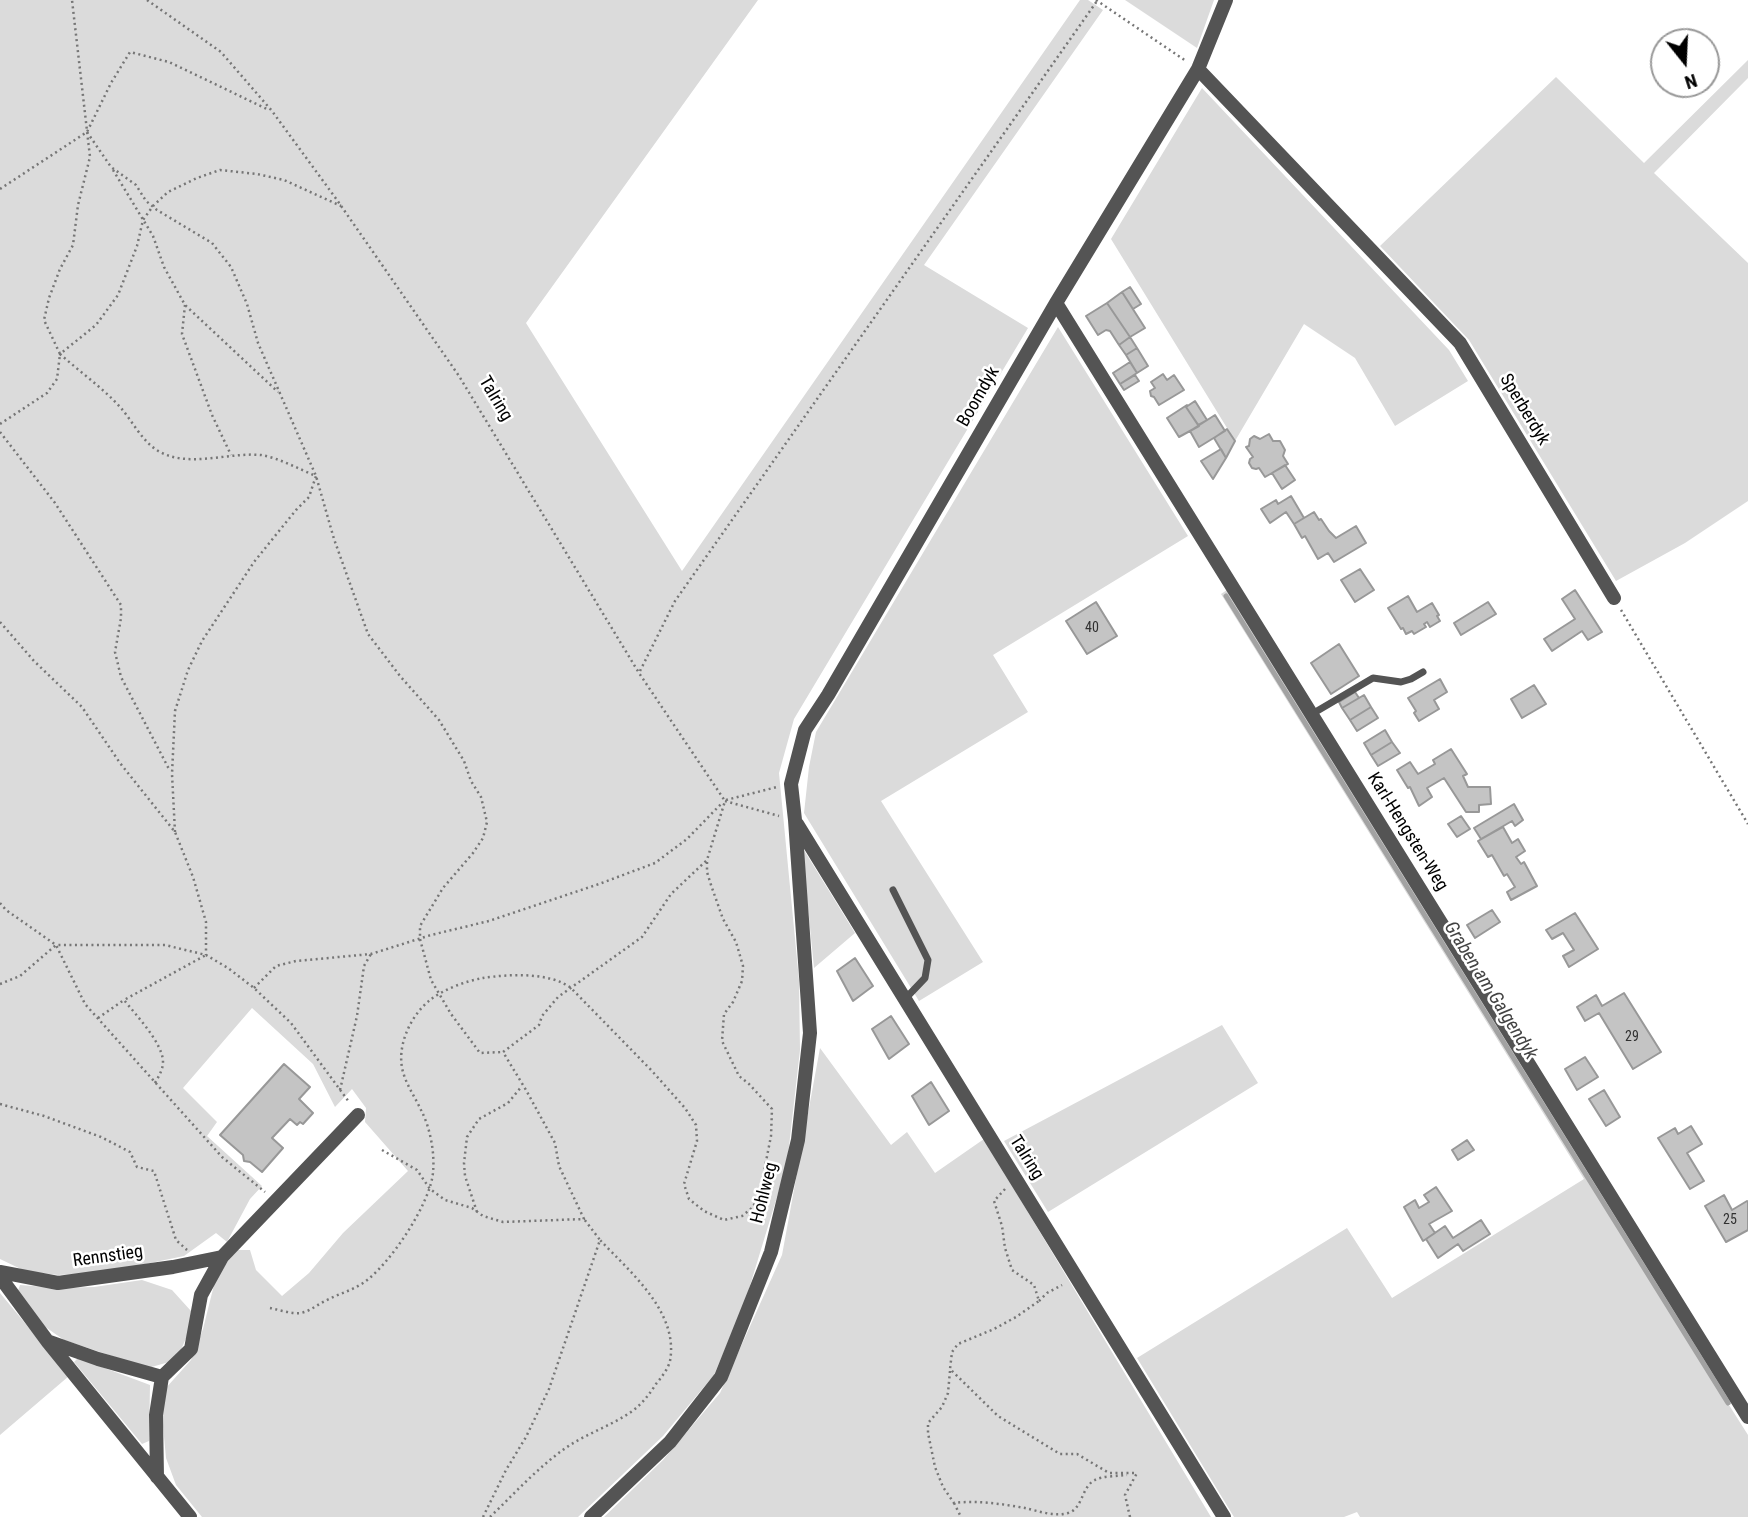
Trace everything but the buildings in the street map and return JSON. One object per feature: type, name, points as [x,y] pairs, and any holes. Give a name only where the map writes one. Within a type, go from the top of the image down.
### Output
[{"type":"street","name":"Boomdyk","points":[[795,820],[790,785],[805,730],[1056,303],[1198,69],[1226,0]]},
{"type":"street","name":"Sperberdyk","points":[[1198,69],[1460,343],[1614,598]]},
{"type":"street","name":"Karl-Hengsten-Weg","points":[[1056,303],[1748,1418]]},
{"type":"street","name":"Talring","points":[[795,820],[1224,1517]]},
{"type":"street","name":"Hohlweg","points":[[592,1517],[670,1442],[721,1377],[771,1252],[798,1140],[810,1033],[795,820]]},
{"type":"street","points":[[157,1477],[156,1415],[162,1377],[191,1349],[201,1295],[222,1256],[358,1115]]},
{"type":"street","name":"Rennstieg","points":[[0,1275],[58,1283],[130,1274],[222,1256]]},
{"type":"street","name":"Rennstieg","points":[[0,1275],[48,1342],[190,1517]]},
{"type":"street","points":[[48,1342],[162,1377]]},
{"type":"lane","points":[[1311,714],[1373,678],[1401,682],[1423,672]]},
{"type":"lane","points":[[893,890],[929,960],[925,978],[905,999]]},
{"type":"path","points":[[72,0],[90,157],[78,205],[73,245],[60,269],[44,320],[60,354],[120,407],[159,452],[188,459],[231,455],[263,456],[316,476]]},
{"type":"path","name":"Talring","points":[[147,0],[221,52],[272,111],[341,206],[459,376],[639,673],[725,801]]},
{"type":"path","points":[[639,673],[675,601],[1097,0],[1198,69]]},
{"type":"path","points":[[0,189],[87,132],[130,52],[169,62],[272,111]]},
{"type":"path","points":[[87,132],[153,236],[164,267],[185,305],[280,394]]},
{"type":"path","points":[[111,167],[136,186],[146,201],[212,243],[230,267],[247,304],[258,343],[316,476],[334,539],[368,634],[439,720],[464,761],[471,781],[481,797],[487,822],[483,838],[443,888],[420,926],[420,939],[431,980],[451,1014],[480,1053],[503,1052],[539,1025],[542,1016],[558,996],[642,937],[671,894],[707,860]]},
{"type":"path","points":[[0,424],[47,393],[57,379],[60,354],[96,325],[118,295],[143,220],[168,192],[220,170],[284,180],[341,206]]},
{"type":"path","points":[[185,305],[183,334],[212,415],[231,455]]},
{"type":"path","points":[[0,432],[55,503],[121,605],[115,652],[121,677],[172,774]]},
{"type":"path","points":[[175,832],[172,774],[175,711],[188,670],[202,641],[254,562],[309,497],[316,476]]},
{"type":"path","points":[[1614,598],[1748,824]]},
{"type":"path","points":[[0,622],[34,661],[82,706],[120,763],[175,832],[193,877],[206,922],[206,955]]},
{"type":"path","points":[[254,988],[276,966],[296,961],[371,954],[501,917],[655,863],[687,839],[725,801],[790,785]]},
{"type":"path","points":[[725,801],[795,820]]},
{"type":"path","points":[[270,1308],[302,1313],[363,1283],[386,1262],[421,1209],[433,1175],[431,1141],[423,1112],[411,1093],[402,1069],[402,1041],[418,1013],[431,999],[463,982],[512,975],[550,978],[571,988],[652,1071],[685,1108],[696,1125],[698,1141],[684,1184],[690,1199],[704,1211],[724,1220],[742,1216],[752,1208],[759,1197],[771,1136],[772,1109],[739,1076],[722,1041],[724,1014],[733,1002],[742,981],[743,966],[707,872],[707,860],[725,801]]},
{"type":"path","points":[[0,903],[56,946],[85,1004],[222,1157],[277,1200]]},
{"type":"path","points":[[0,984],[20,976],[56,946],[165,945],[206,955],[254,988],[291,1023],[340,1090],[358,1016],[364,966],[371,954]]},
{"type":"path","points":[[98,1018],[124,1000],[206,955]]},
{"type":"path","points":[[124,1000],[160,1047],[163,1061],[161,1073],[155,1083]]},
{"type":"path","points":[[490,1517],[547,1462],[573,1444],[631,1412],[644,1401],[670,1363],[667,1324],[657,1305],[584,1219],[559,1166],[555,1143],[503,1052]]},
{"type":"path","points":[[477,1212],[465,1176],[467,1136],[479,1119],[508,1103],[523,1084]]},
{"type":"path","points":[[0,1104],[44,1116],[101,1137],[130,1152],[137,1167],[154,1171],[176,1240],[199,1261]]},
{"type":"path","points":[[382,1150],[416,1170],[430,1189],[445,1200],[471,1208],[483,1216],[503,1222],[584,1219]]},
{"type":"path","points":[[1013,1173],[994,1201],[1012,1270],[1034,1286],[1039,1301]]},
{"type":"path","points":[[483,1517],[549,1389],[600,1240]]},
{"type":"path","points":[[961,1517],[943,1487],[935,1467],[928,1433],[929,1423],[942,1407],[948,1393],[952,1352],[958,1344],[1005,1323],[1039,1301],[1063,1284],[1073,1272]]},
{"type":"path","points":[[950,1369],[998,1416],[1060,1454],[1077,1454],[1109,1473],[1137,1473]]},
{"type":"path","points":[[954,1503],[968,1501],[1060,1514],[1071,1513],[1077,1507],[1085,1489],[1095,1480],[1137,1473]]},
{"type":"path","points":[[1130,1517],[1125,1495],[1137,1473]]},
{"type":"shaded area","points":[[0,0],[758,0],[526,323],[682,571],[1080,0],[1088,0],[1103,10],[924,265],[1028,328],[794,719],[779,773],[799,980],[800,1050],[787,1164],[745,1302],[714,1375],[663,1436],[578,1517],[202,1517],[176,1485],[166,1458],[162,1415],[165,1389],[191,1360],[203,1329],[215,1281],[235,1250],[250,1250],[256,1270],[282,1296],[309,1273],[343,1233],[408,1171],[365,1122],[366,1108],[352,1089],[335,1107],[313,1064],[252,1008],[183,1088],[217,1122],[207,1136],[262,1186],[250,1199],[227,1242],[216,1233],[184,1256],[102,1273],[58,1275],[25,1271],[0,1259]]},
{"type":"shaded area","points":[[1125,0],[1214,0],[1197,48]]},
{"type":"shaded area","points":[[1748,60],[1748,78],[1654,173],[1748,263],[1748,501],[1685,543],[1616,581],[1469,340],[1380,246],[1556,77],[1644,163],[1710,98],[1720,98],[1720,88]]},
{"type":"shaded area","points":[[1202,88],[1449,350],[1468,381],[1395,426],[1355,358],[1304,324],[1235,441],[1111,239]]},
{"type":"shaded area","points":[[1058,327],[1188,536],[993,655],[1028,712],[881,801],[983,962],[919,1001],[804,813],[816,732]]},
{"type":"shaded area","points":[[1227,590],[1732,1403],[1729,1405],[1748,1435],[1748,1517],[1360,1517],[1357,1512],[1344,1517],[1234,1517],[1137,1358],[1347,1228],[1392,1298],[1584,1179],[1221,594]]},
{"type":"shaded area","points":[[802,847],[855,933],[814,968]]},
{"type":"shaded area","points":[[1222,1025],[1258,1083],[1048,1212],[1004,1141]]},
{"type":"shaded area","points":[[820,1048],[891,1145],[907,1132],[935,1173],[984,1139],[1211,1517],[604,1517],[663,1460],[720,1393],[782,1255]]},
{"type":"shaded area","points":[[142,1280],[172,1290],[191,1311],[190,1329],[180,1352],[169,1362],[148,1368],[64,1340],[44,1326],[17,1293],[20,1285],[94,1287]]},
{"type":"shaded area","points":[[0,1293],[69,1376],[0,1435]]},
{"type":"shaded area","points":[[78,1358],[150,1385],[149,1441],[142,1444],[74,1362]]},
{"type":"waterway","name":"Graben am Galgendyk","points":[[1226,596],[1728,1403]]}]
